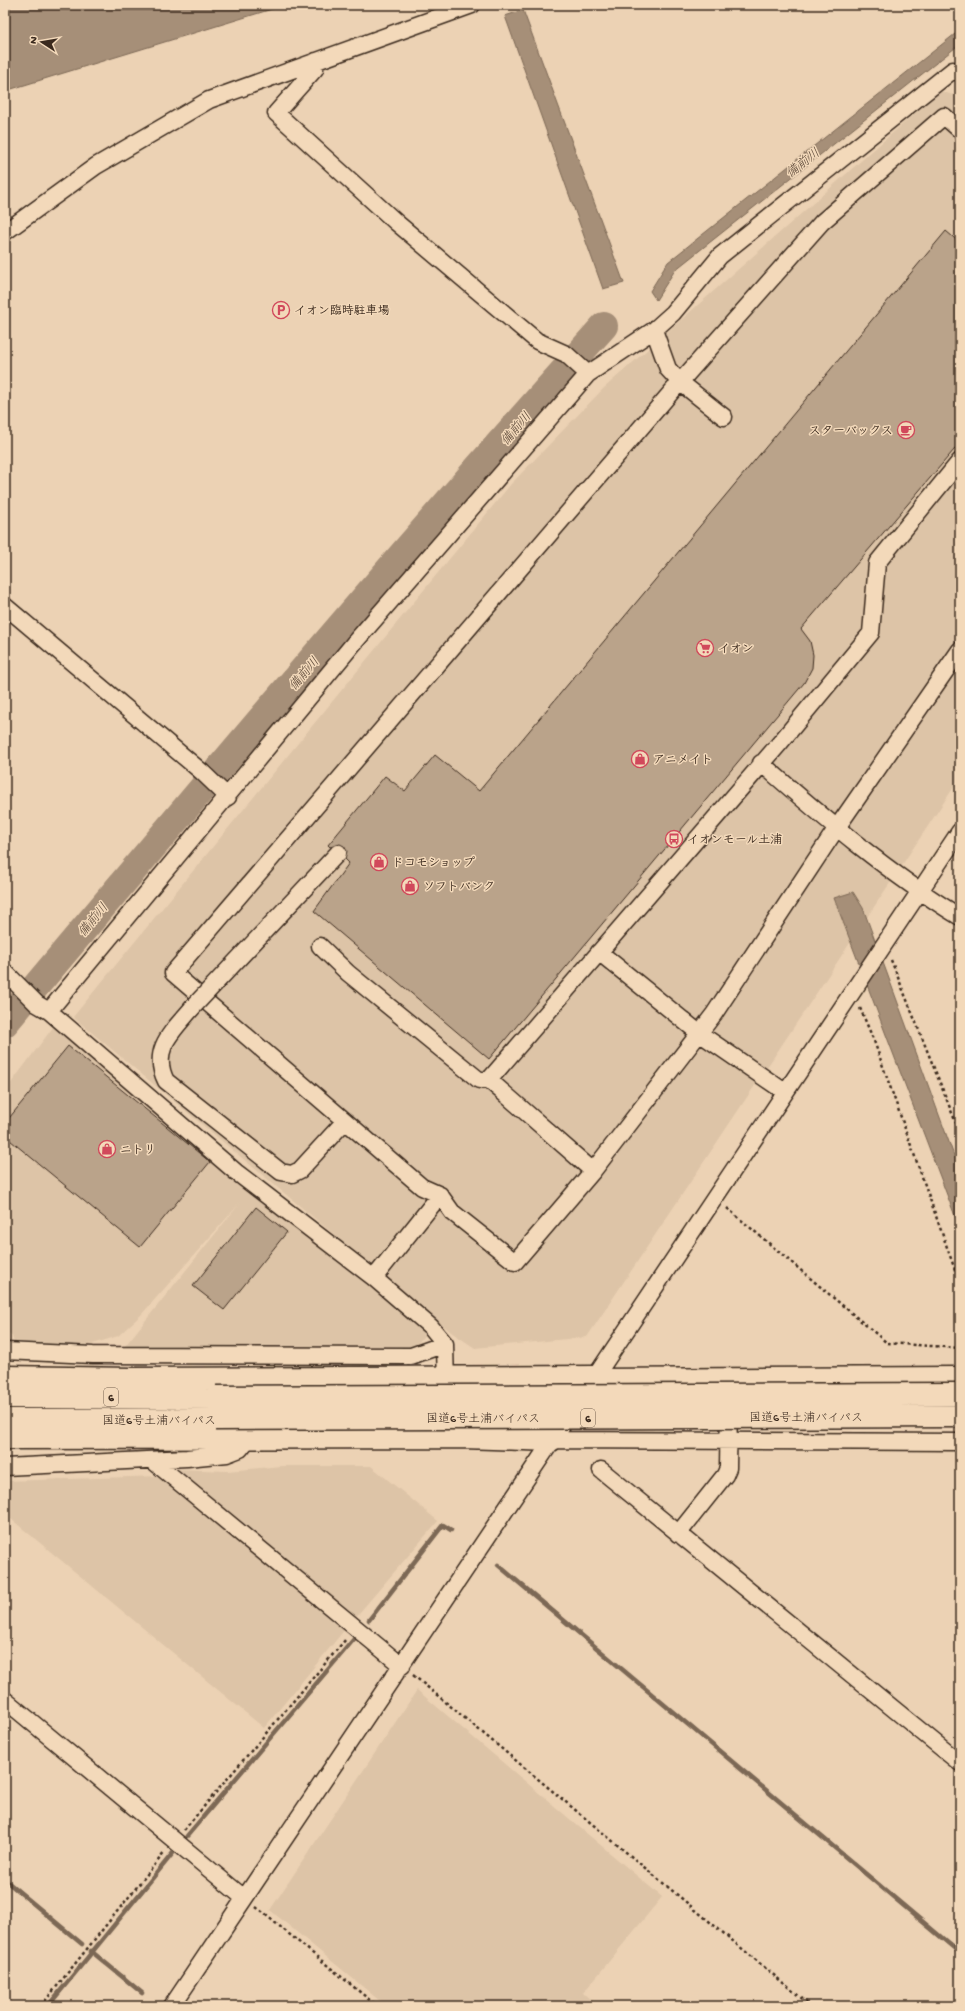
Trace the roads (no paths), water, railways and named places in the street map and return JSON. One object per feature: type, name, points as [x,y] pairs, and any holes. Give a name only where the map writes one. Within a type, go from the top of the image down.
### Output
[{"type":"highway","points":[[5,1377],[595,1377]]},
{"type":"highway","name":"国道6号土浦バイパス","points":[[5,1397],[960,1394]]},
{"type":"highway","name":"国道6号土浦バイパス","points":[[5,1420],[960,1416]]},
{"type":"highway","points":[[5,1438],[463,1437],[551,1440]]},
{"type":"street","points":[[5,232],[96,166],[209,100],[472,5]]},
{"type":"street","points":[[316,61],[315,69],[276,113],[397,223],[537,342],[566,354],[584,369]]},
{"type":"street","points":[[43,1007],[228,797],[354,643],[584,369],[654,330],[673,313],[720,256],[953,70],[960,72]]},
{"type":"street","points":[[960,130],[944,116],[822,222],[680,382],[173,973],[422,1187],[440,1195],[452,1212],[515,1262],[593,1171],[699,1033],[836,829],[960,650]]},
{"type":"street","points":[[654,330],[668,369],[680,382],[724,417]]},
{"type":"street","points":[[489,1080],[871,633],[877,563],[960,461]]},
{"type":"street","points":[[5,606],[202,772],[228,797]]},
{"type":"street","points":[[761,763],[836,829],[919,892],[960,917]]},
{"type":"street","points":[[172,2006],[402,1666],[551,1440],[595,1377],[960,831]]},
{"type":"street","points":[[338,853],[193,1007],[166,1040],[161,1053],[160,1069],[166,1081],[281,1172],[292,1174],[300,1170],[345,1121]]},
{"type":"street","points":[[320,946],[348,973],[479,1080],[489,1080],[593,1171]]},
{"type":"street","points":[[599,952],[699,1033],[785,1092]]},
{"type":"street","points":[[5,972],[21,988],[236,1172],[374,1278],[431,1327],[445,1344],[447,1377],[445,1408],[451,1426],[463,1437]]},
{"type":"street","points":[[374,1278],[440,1195]]},
{"type":"street","points":[[5,1350],[93,1355],[411,1356],[445,1344]]},
{"type":"street","points":[[595,1377],[960,1375]]},
{"type":"street","points":[[678,1534],[725,1475],[728,1468],[729,1376]]},
{"type":"street","points":[[5,1467],[152,1460],[227,1454],[240,1449],[249,1438]]},
{"type":"street","points":[[551,1440],[960,1442]]},
{"type":"street","points":[[152,1460],[402,1666]]},
{"type":"street","points":[[601,1470],[960,1763]]},
{"type":"street","points":[[5,1700],[244,1898]]},
{"type":"water","points":[[5,5],[285,5],[5,91]]},
{"type":"water","points":[[523,10],[624,283],[603,289],[505,16]]},
{"type":"water","points":[[960,30],[960,44],[675,270],[656,300],[650,291],[668,262]]},
{"type":"water","points":[[853,892],[863,908],[960,1172],[960,1229],[834,898]]},
{"type":"waterway","name":"備前川","points":[[5,1023],[376,584],[527,411],[604,326]]},
{"type":"waterway","points":[[369,1620],[443,1525],[451,1530]]},
{"type":"waterway","points":[[498,1565],[960,1953]]},
{"type":"waterway","points":[[187,1836],[354,1639]]},
{"type":"waterway","points":[[48,2006],[173,1853]]},
{"type":"waterway","points":[[5,1880],[82,1944]]},
{"type":"waterway","points":[[91,1951],[142,1993]]},
{"type":"place","name":"イオン臨時駐車場","points":[[281,310]]},
{"type":"place","name":"スターバックス","points":[[906,430]]},
{"type":"place","name":"イオン","points":[[705,648]]},
{"type":"place","name":"アニメイト","points":[[640,759]]},
{"type":"place","name":"イオンモール土浦","points":[[674,839]]},
{"type":"place","name":"ドコモショップ","points":[[379,862]]},
{"type":"place","name":"ソフトバンク","points":[[410,886]]},
{"type":"place","name":"ニトリ","points":[[107,1149]]}]
